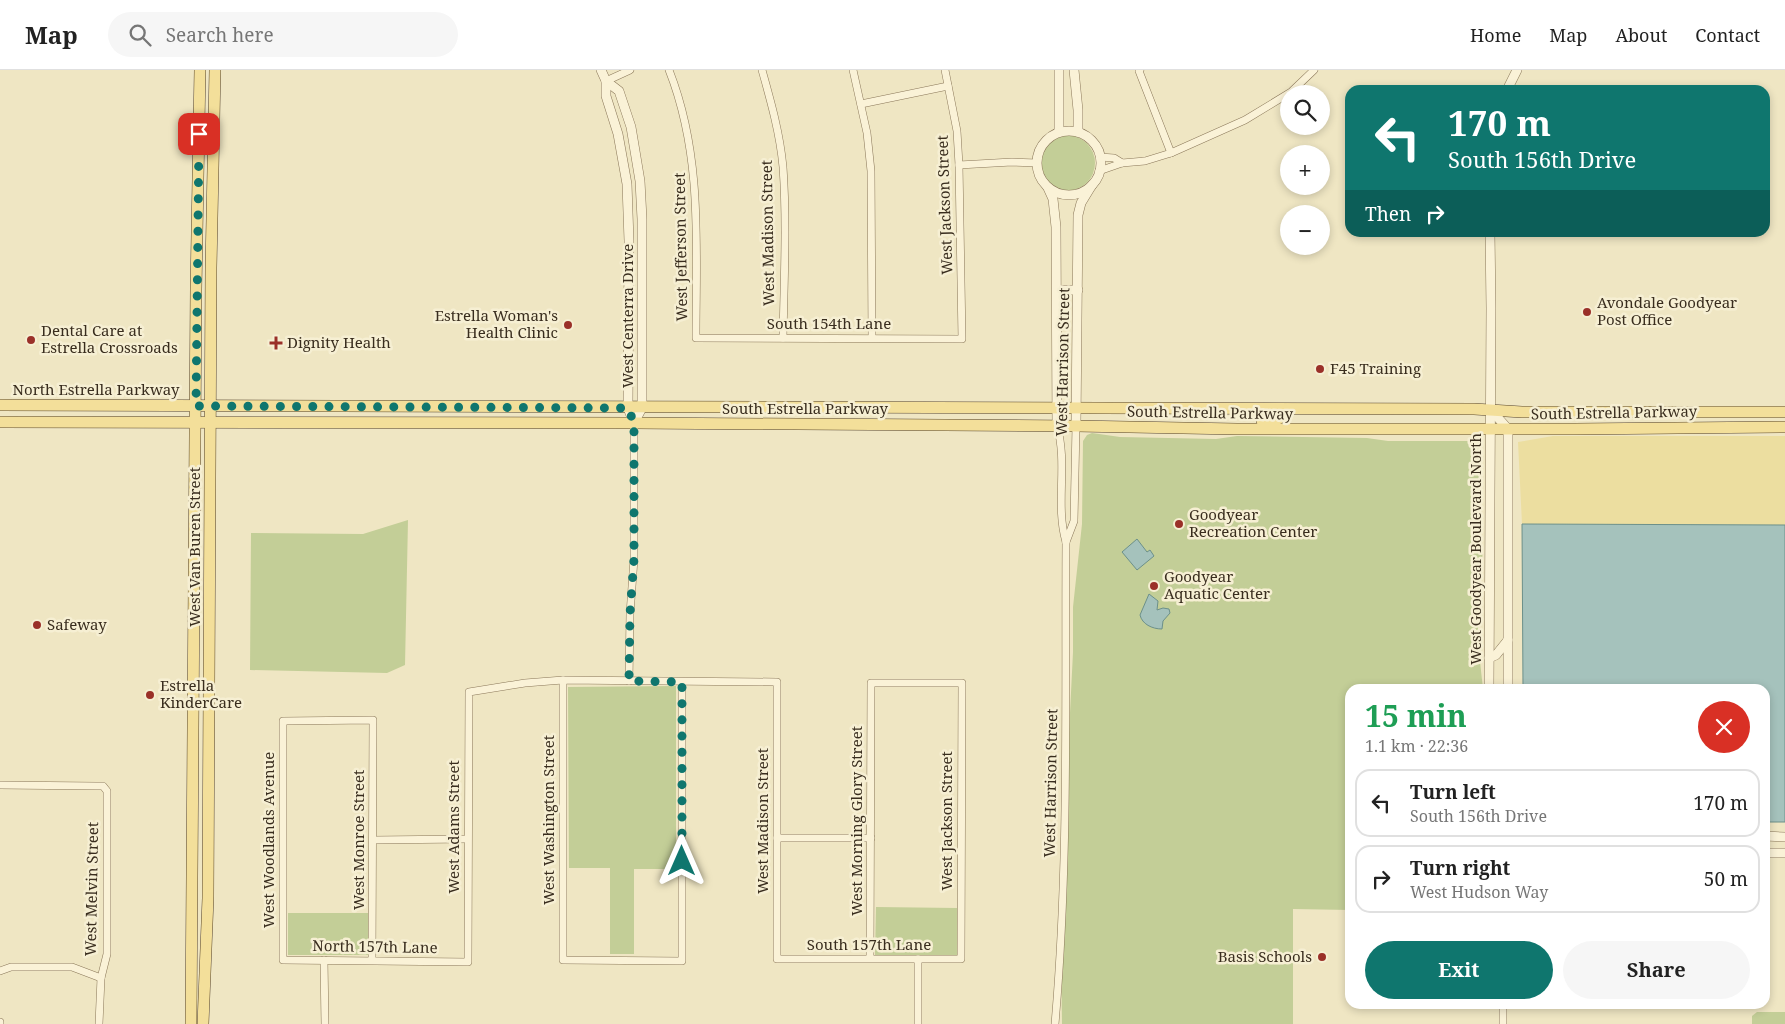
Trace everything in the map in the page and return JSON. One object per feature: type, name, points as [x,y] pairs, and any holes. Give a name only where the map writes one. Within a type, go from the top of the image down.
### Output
[{"type":"main road","name":"West Van Buren Street","points":[[191,1024],[200,70]]},
{"type":"main road","name":"West Van Buren Street","points":[[203,1024],[208,898],[211,268],[215,70]]},
{"type":"main road","points":[[198,209],[213,209]]},
{"type":"main road","name":"North Estrella Parkway","points":[[0,405],[642,408]]},
{"type":"main road","points":[[417,406],[417,423]]},
{"type":"main road","name":"South Estrella Parkway","points":[[642,408],[1076,408],[1785,412]]},
{"type":"main road","points":[[1237,429],[1250,421],[1275,421],[1280,419],[1288,409]]},
{"type":"main road","points":[[1575,429],[1588,423],[1623,420],[1633,412],[1650,420],[1694,427]]},
{"type":"main road","points":[[0,422],[196,424],[634,423]]},
{"type":"main road","name":"South Estrella Parkway","points":[[634,423],[1237,429],[1785,427]]},
{"type":"main road","points":[[194,630],[210,629]]},
{"type":"street","name":"West Centerra Drive","points":[[601,70],[606,81],[606,96],[618,134],[628,192],[628,408],[634,423]]},
{"type":"street","points":[[606,81],[630,70]]},
{"type":"street","name":"West Jefferson Street","points":[[669,70],[678,94],[694,169],[697,213],[696,338]]},
{"type":"street","name":"West Madison Street","points":[[762,70],[777,126],[783,166],[785,211],[783,338]]},
{"type":"street","points":[[854,70],[871,172],[872,338]]},
{"type":"street","name":"West Jackson Street","points":[[945,70],[957,132],[960,165],[962,339]]},
{"type":"street","points":[[1059,70],[1059,132]]},
{"type":"street","points":[[1074,70],[1078,132]]},
{"type":"street","points":[[1139,70],[1171,153]]},
{"type":"street","points":[[1099,171],[1122,163],[1145,161],[1171,153],[1245,120],[1290,92],[1314,70]]},
{"type":"street","points":[[1510,85],[1517,70]]},
{"type":"street","name":"West Centerra Drive","points":[[606,81],[619,91],[631,127],[638,169],[642,218],[642,408],[634,423]]},
{"type":"street","points":[[861,104],[948,86]]},
{"type":"street","points":[[1059,132],[1078,132],[1094,144],[1100,157],[1099,171],[1092,185],[1084,191],[1066,195],[1048,188],[1042,181],[1038,172],[1038,153],[1050,137],[1059,132]]},
{"type":"street","points":[[1100,157],[1114,158],[1122,163]]},
{"type":"street","points":[[960,165],[1012,162],[1037,163]]},
{"type":"street","points":[[625,171],[638,169]]},
{"type":"street","name":"West Harrison Street","points":[[1066,542],[1074,521],[1078,215],[1081,203],[1092,185]]},
{"type":"street","name":"West Harrison Street","points":[[1048,188],[1055,213],[1057,290],[1056,408],[1057,426],[1062,442],[1062,528],[1066,542],[1064,852],[1060,970],[1055,1024]]},
{"type":"street","name":"West Goodyear Boulevard North","points":[[1489,684],[1490,237]]},
{"type":"street","points":[[1057,290],[1078,290]]},
{"type":"street","name":"South 154th Lane","points":[[696,338],[962,339]]},
{"type":"street","name":"West Goodyear Boulevard North","points":[[1491,410],[1508,429]]},
{"type":"street","points":[[629,681],[630,614],[634,559],[634,423]]},
{"type":"street","points":[[1508,429],[1508,684]]},
{"type":"street","points":[[1489,658],[1496,655],[1508,639]]},
{"type":"street","points":[[563,680],[682,682]]},
{"type":"street","name":"West Adams Street","points":[[468,962],[469,692],[525,683],[563,680]]},
{"type":"street","name":"West Washington Street","points":[[563,680],[563,960],[682,961],[682,682]]},
{"type":"street","name":"West Madison Street","points":[[682,682],[777,682],[777,959]]},
{"type":"street","name":"West Jackson Street","points":[[871,683],[962,683],[960,959]]},
{"type":"street","name":"West Morning Glory Street","points":[[870,959],[871,683]]},
{"type":"street","name":"West Woodlands Avenue","points":[[282,960],[282,721],[373,720]]},
{"type":"street","name":"West Monroe Street","points":[[372,961],[373,720]]},
{"type":"street","name":"West Melvin Street","points":[[0,785],[103,786],[107,792],[107,954],[102,978],[99,1024]]},
{"type":"street","points":[[1770,836],[1785,837]]},
{"type":"street","points":[[777,838],[870,838]]},
{"type":"street","points":[[373,840],[467,840]]},
{"type":"street","points":[[1770,853],[1785,853]]},
{"type":"street","name":"South 157th Lane","points":[[777,959],[960,959]]},
{"type":"street","points":[[918,959],[918,1024]]},
{"type":"street","name":"North 157th Lane","points":[[282,960],[468,962]]},
{"type":"street","points":[[324,960],[325,1024]]},
{"type":"street","points":[[0,971],[11,967],[72,968],[102,978]]},
{"type":"street","points":[[1503,1009],[1503,1024]]},
{"type":"green space","points":[[1067,135],[1082,140],[1090,148],[1095,163],[1090,178],[1082,186],[1067,191],[1052,186],[1044,178],[1039,163],[1044,148],[1052,140]]},
{"type":"green space","points":[[1092,433],[1120,437],[1216,439],[1237,436],[1367,438],[1388,441],[1469,441],[1477,443],[1482,453],[1478,486],[1479,527],[1483,551],[1478,589],[1478,643],[1482,684],[1345,684],[1345,910],[1293,909],[1293,1024],[1062,1024],[1061,950],[1064,835],[1073,652],[1073,607],[1082,524],[1083,441],[1087,435]]},
{"type":"green space","points":[[408,520],[405,665],[387,673],[250,670],[251,533],[363,534]]},
{"type":"green space","points":[[676,686],[676,869],[634,869],[634,954],[610,954],[610,868],[569,868],[568,687]]},
{"type":"green space","points":[[876,907],[957,908],[958,955],[875,955]]},
{"type":"green space","points":[[288,913],[368,913],[369,955],[288,955]]},
{"type":"green space","points":[[1757,1012],[1785,1012],[1785,1024],[1752,1024],[1752,1016]]},
{"type":"sand","points":[[1553,436],[1785,436],[1785,525],[1522,524],[1518,442]]},
{"type":"water","points":[[1522,524],[1785,525],[1785,822],[1770,822],[1770,684],[1523,684]]},
{"type":"water","points":[[1137,539],[1147,552],[1150,550],[1154,556],[1137,570],[1122,552]]},
{"type":"water","points":[[1149,594],[1158,601],[1157,610],[1169,609],[1170,613],[1163,621],[1162,629],[1148,625],[1141,618],[1140,615]]},
{"type":"place","name":"Avondale Goodyear Post Office","points":[[1587,312]]},
{"type":"place","name":"Estrella Woman's Health Clinic","points":[[568,325]]},
{"type":"place","name":"Dental Care at Estrella Crossroads","points":[[31,340]]},
{"type":"place","name":"Dignity Health","points":[[276,343]]},
{"type":"place","name":"F45 Training","points":[[1320,369]]},
{"type":"place","name":"Goodyear Recreation Center","points":[[1179,524]]},
{"type":"place","name":"Goodyear Aquatic Center","points":[[1154,586]]},
{"type":"place","name":"Safeway","points":[[37,625]]},
{"type":"place","name":"Estrella KinderCare","points":[[150,695]]},
{"type":"place","name":"Basis Schools","points":[[1322,957]]},
{"type":"route","points":[[199,134],[196,406],[628,408],[634,423],[635,533],[630,614],[629,681],[682,682],[682,861]]}]
